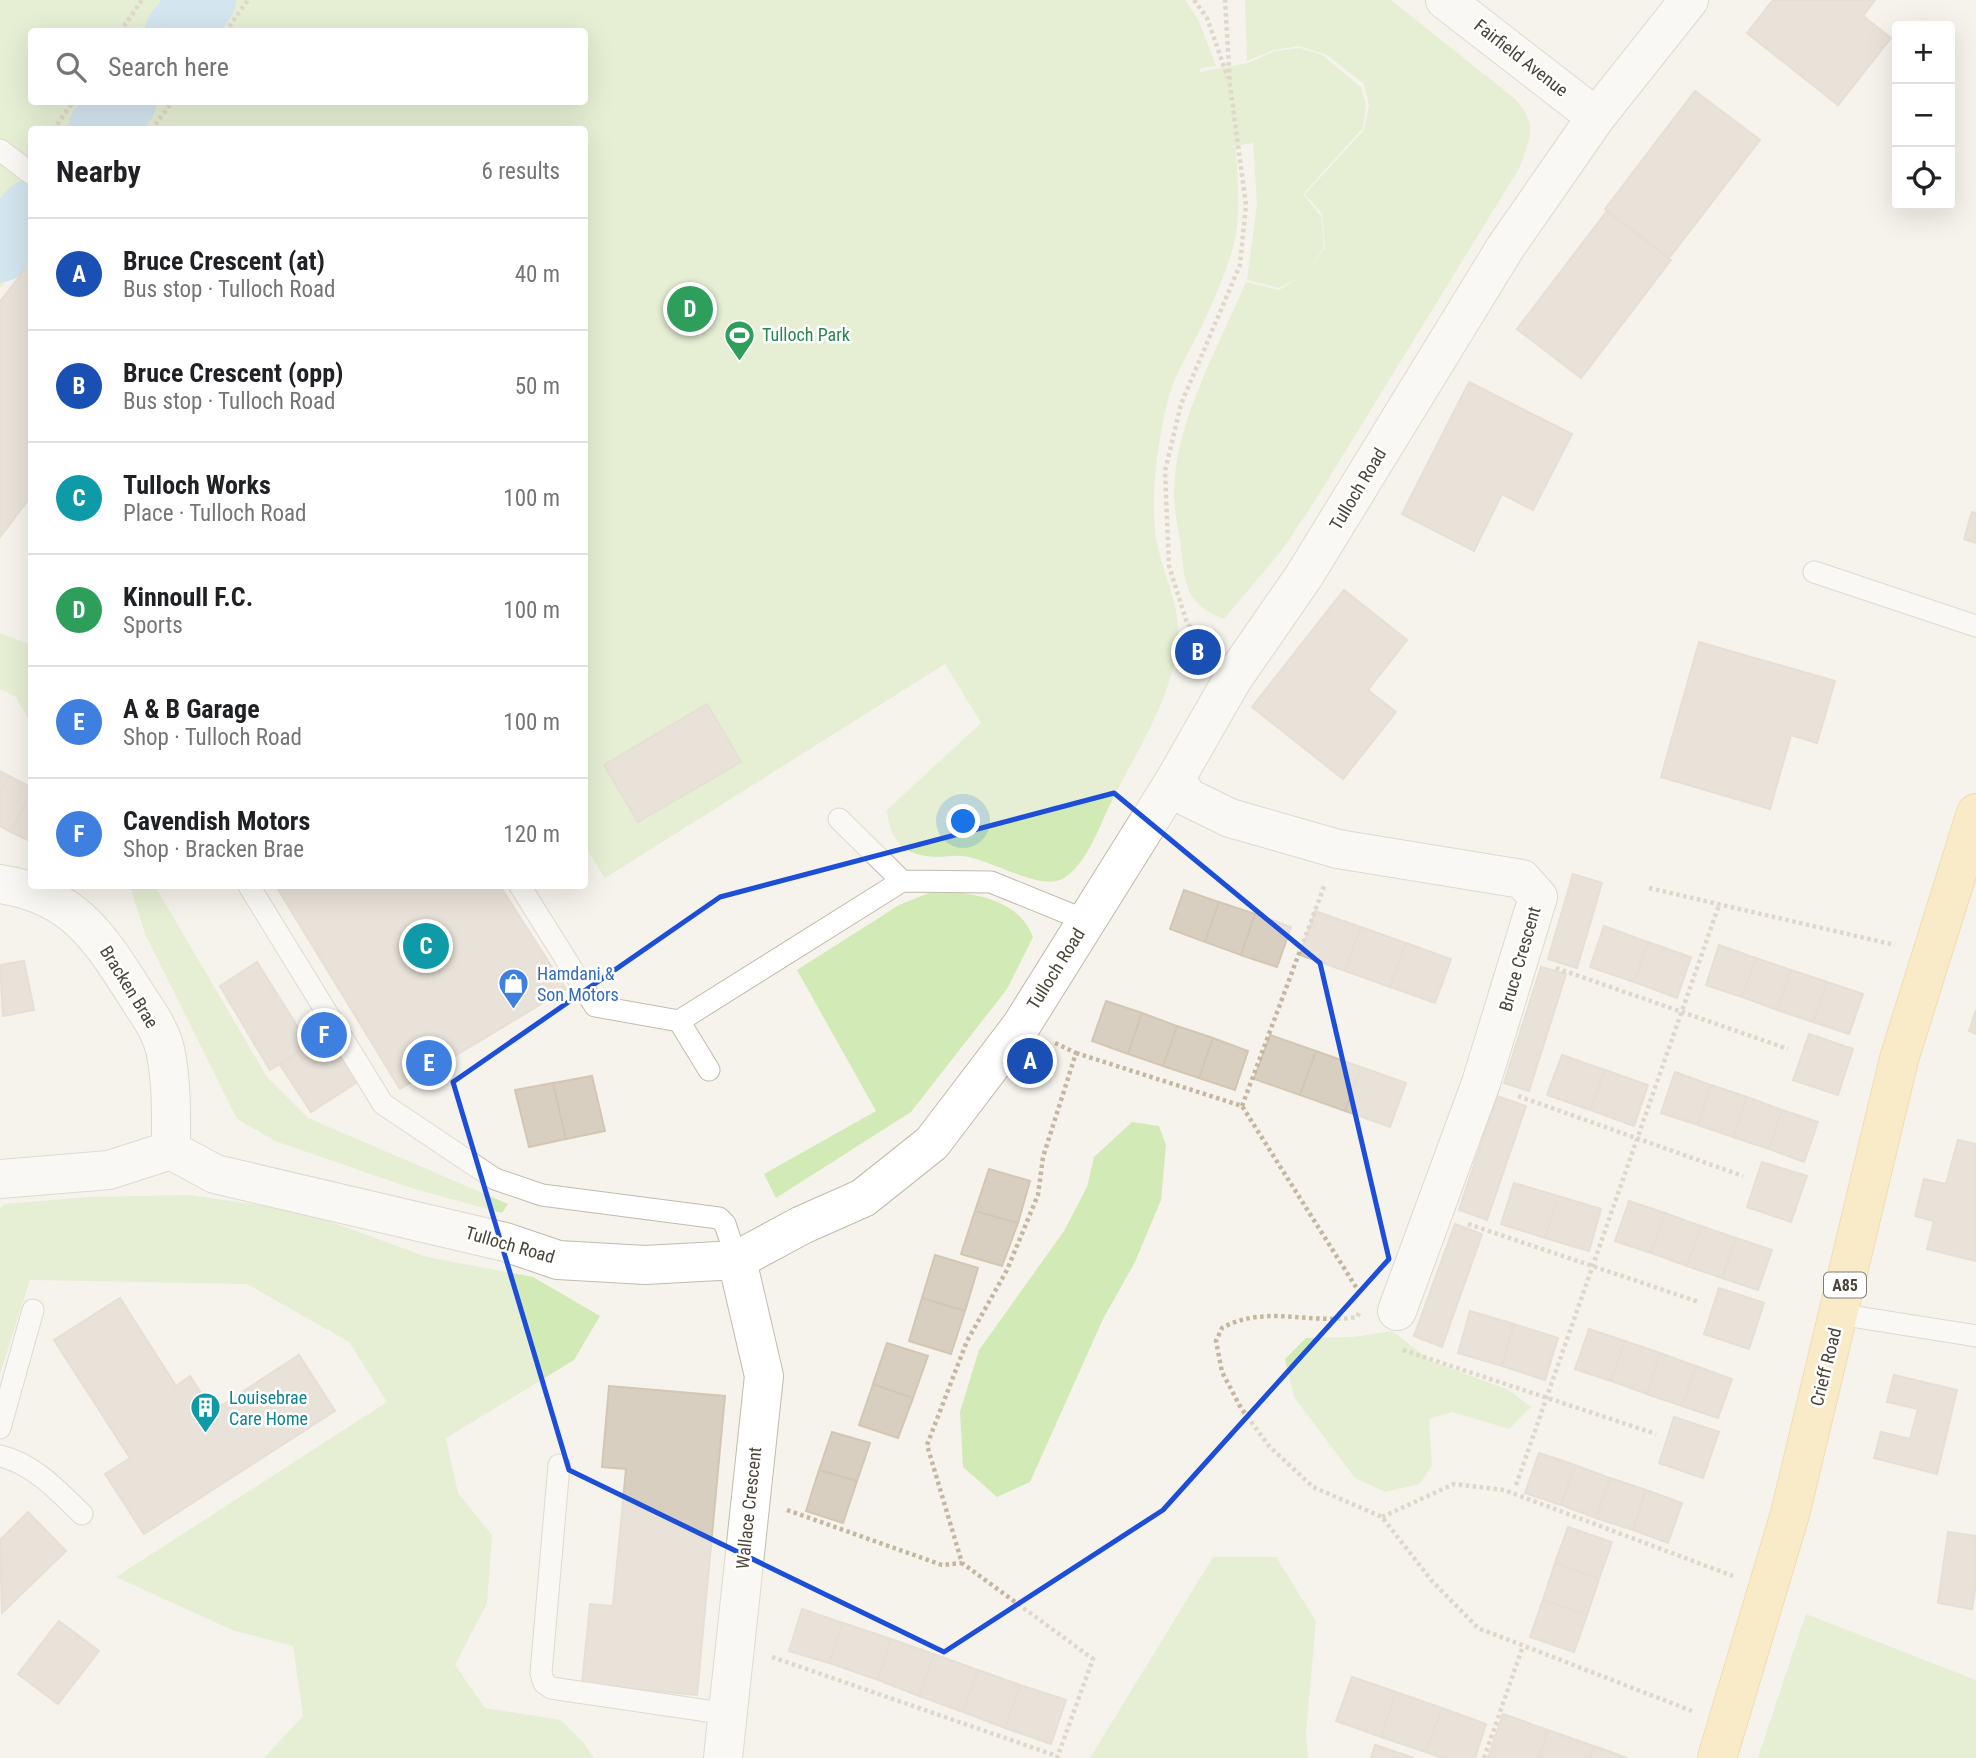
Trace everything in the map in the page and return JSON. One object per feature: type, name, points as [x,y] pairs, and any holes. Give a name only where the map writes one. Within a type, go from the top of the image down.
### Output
[{"type":"main road","name":"Crieff Road","points":[[1723,1742],[1770,1590],[1899,1059],[1976,813]]},
{"type":"street","name":"Fairfield Avenue","points":[[1445,0],[1596,117]]},
{"type":"street","name":"Tulloch Road","points":[[171,1150],[215,1174],[505,1242],[558,1259],[645,1265],[737,1260],[802,1225],[863,1198],[932,1143],[1021,1026],[1176,778],[1232,680],[1304,576],[1505,248],[1596,117],[1689,0]]},
{"type":"street","name":"Bruce Crescent","points":[[1176,778],[1187,797],[1230,818],[1338,849],[1522,880],[1538,897],[1522,956],[1434,1213],[1380,1305]]},
{"type":"street","name":"Bracken Brae","points":[[0,884],[54,899],[88,925],[103,943],[161,1038],[171,1107],[171,1150]]},
{"type":"street","points":[[0,1179],[110,1170],[171,1150]]},
{"type":"street","name":"Wallace Crescent","points":[[723,1758],[764,1376],[737,1260]]},
{"type":"lane","points":[[1814,572],[1976,626]]},
{"type":"lane","points":[[839,818],[902,881]]},
{"type":"lane","points":[[522,889],[595,1006],[679,1021],[902,881],[991,883],[1087,921]]},
{"type":"lane","points":[[251,889],[383,1104],[495,1179],[519,1189],[541,1195],[719,1218],[725,1224],[737,1260]]},
{"type":"lane","points":[[679,1021],[709,1070]]},
{"type":"lane","points":[[0,1429],[33,1310]]},
{"type":"lane","points":[[1838,1314],[1976,1336]]},
{"type":"lane","points":[[0,1457],[16,1460],[51,1483],[82,1514]]},
{"type":"lane","points":[[559,1465],[541,1673],[544,1683],[551,1689],[727,1714]]},
{"type":"path","points":[[123,28],[142,0]]},
{"type":"path","points":[[228,28],[248,0]]},
{"type":"path","points":[[1194,0],[1207,18],[1230,85]]},
{"type":"path","points":[[1225,0],[1230,85],[1246,205],[1240,265],[1181,404],[1165,471],[1169,566],[1187,623],[1232,680]]},
{"type":"path","points":[[56,126],[71,105]]},
{"type":"path","points":[[154,126],[170,105]]},
{"type":"path","points":[[1242,1106],[1338,849]]},
{"type":"path","points":[[1648,888],[1930,953]]},
{"type":"path","points":[[1516,1485],[1639,1139],[1718,905]]},
{"type":"path","points":[[1522,956],[1788,1049]]},
{"type":"path","points":[[1021,1026],[1076,1053],[1242,1106],[1380,1305],[1386,1344],[1656,1434]]},
{"type":"path","points":[[735,1644],[1057,1757],[1093,1659],[962,1563],[927,1445],[967,1341],[1007,1270],[1038,1195],[1043,1157],[1076,1053]]},
{"type":"path","points":[[1480,1083],[1743,1176]]},
{"type":"path","points":[[1434,1213],[1699,1302]]},
{"type":"path","points":[[1380,1305],[1357,1317],[1338,1320],[1256,1314],[1222,1328],[1216,1340],[1222,1372],[1241,1408],[1269,1446],[1313,1488],[1382,1517],[1432,1581],[1478,1628],[1523,1646],[1723,1742]]},
{"type":"path","points":[[1382,1517],[1454,1484],[1504,1490],[1770,1590]]},
{"type":"path","points":[[751,1497],[942,1565],[962,1563]]},
{"type":"path","points":[[1484,1758],[1523,1646]]},
{"type":"highlighted area","points":[[1114,793],[1320,963],[1389,1259],[1163,1510],[944,1652],[569,1470],[453,1082],[720,897]]},
{"type":"green space","points":[[0,0],[1185,0],[1199,21],[1216,66],[1201,68],[1199,72],[1248,63],[1275,51],[1300,48],[1322,55],[1361,87],[1366,105],[1363,128],[1303,194],[1321,216],[1324,247],[1307,273],[1325,247],[1322,214],[1305,194],[1364,130],[1369,105],[1364,84],[1327,55],[1299,46],[1273,50],[1247,61],[1245,0],[1391,0],[1514,98],[1530,124],[1529,139],[1520,167],[1316,499],[1282,550],[1224,619],[1202,607],[1186,583],[1174,501],[1181,440],[1200,385],[1246,282],[1279,290],[1299,278],[1279,288],[1247,280],[1257,203],[1253,143],[1229,147],[1236,147],[1236,235],[1219,287],[1170,393],[1156,466],[1155,529],[1160,557],[1177,613],[1178,642],[1175,663],[1153,723],[1087,852],[1073,871],[1064,878],[1053,881],[1025,877],[965,856],[916,854],[899,843],[893,835],[887,810],[981,723],[945,664],[605,878],[588,851],[588,126],[28,126],[28,252],[0,288]]},
{"type":"green space","points":[[0,633],[28,644],[28,719],[16,697],[0,689]]},
{"type":"green space","points":[[131,889],[157,889],[267,1077],[308,1118],[508,1204],[502,1213],[411,1188],[275,1141],[237,1119],[145,934]]},
{"type":"green space","points":[[934,891],[963,893],[992,900],[1017,914],[1026,924],[1033,937],[1007,989],[911,1112],[776,1198],[764,1174],[876,1111],[797,970],[899,905]]},
{"type":"green space","points":[[1132,1122],[1159,1126],[1166,1145],[1161,1200],[1135,1262],[1103,1319],[1030,1482],[997,1497],[963,1467],[960,1412],[979,1350],[1064,1231],[1087,1187],[1094,1157]]},
{"type":"green space","points":[[190,1195],[304,1212],[427,1257],[533,1277],[600,1316],[574,1360],[446,1438],[458,1493],[492,1535],[487,1603],[455,1665],[485,1708],[561,1720],[584,1743],[594,1758],[264,1758],[303,1716],[293,1646],[232,1630],[116,1577],[387,1402],[349,1342],[247,1284],[30,1280],[0,1374],[0,1208],[5,1204],[90,1197]]},
{"type":"green space","points":[[1392,1331],[1431,1361],[1509,1390],[1531,1407],[1509,1429],[1452,1412],[1429,1419],[1432,1466],[1419,1484],[1385,1492],[1355,1478],[1294,1397],[1285,1359],[1306,1338],[1354,1337]]},
{"type":"green space","points":[[1213,1557],[1276,1557],[1316,1621],[1306,1733],[1308,1758],[1090,1758]]},
{"type":"green space","points":[[1806,1614],[1976,1680],[1976,1758],[1758,1758]]},
{"type":"building","points":[[1773,0],[1875,0],[1863,16],[1891,38],[1838,105],[1747,33]]},
{"type":"building","points":[[1695,91],[1760,140],[1669,258],[1605,209]]},
{"type":"building","points":[[1607,211],[1671,260],[1581,378],[1517,329]]},
{"type":"building","points":[[28,265],[28,500],[0,537],[0,302]]},
{"type":"building","points":[[1469,382],[1572,434],[1533,510],[1502,494],[1474,551],[1402,514]]},
{"type":"building","points":[[1972,512],[1976,513],[1976,543],[1964,539]]},
{"type":"building","points":[[1344,590],[1407,640],[1368,690],[1396,712],[1343,779],[1252,707]]},
{"type":"building","points":[[1699,642],[1835,681],[1817,743],[1791,735],[1770,809],[1661,777]]},
{"type":"building","points":[[707,704],[741,762],[638,822],[604,765]]},
{"type":"building","points":[[0,771],[9,776],[0,794]]},
{"type":"building","points":[[9,776],[28,786],[28,796],[11,832],[0,826],[0,794]]},
{"type":"building","points":[[28,800],[28,840],[11,832]]},
{"type":"building","points":[[1573,874],[1602,883],[1577,968],[1548,959]]},
{"type":"building","points":[[278,889],[502,889],[566,989],[400,1089]]},
{"type":"building","points":[[1184,890],[1219,902],[1205,942],[1170,929]]},
{"type":"building","points":[[1219,902],[1255,914],[1241,955],[1205,942]]},
{"type":"building","points":[[1315,911],[1361,927],[1345,971],[1300,955]]},
{"type":"building","points":[[1255,914],[1291,927],[1277,967],[1241,955]]},
{"type":"building","points":[[1604,926],[1648,942],[1634,982],[1590,967]]},
{"type":"building","points":[[1361,927],[1406,943],[1390,987],[1345,971]]},
{"type":"building","points":[[1648,942],[1691,957],[1677,998],[1634,982]]},
{"type":"building","points":[[1406,943],[1451,959],[1435,1003],[1390,987]]},
{"type":"building","points":[[1719,945],[1756,958],[1742,997],[1706,985]]},
{"type":"building","points":[[1756,958],[1791,970],[1777,1010],[1742,997]]},
{"type":"building","points":[[24,961],[34,1010],[3,1016],[0,965]]},
{"type":"building","points":[[257,962],[309,1045],[270,1070],[220,986]]},
{"type":"building","points":[[1541,967],[1566,974],[1529,1091],[1504,1083]]},
{"type":"building","points":[[1791,970],[1827,982],[1813,1022],[1777,1010]]},
{"type":"building","points":[[1827,982],[1863,994],[1849,1034],[1813,1022]]},
{"type":"building","points":[[1106,1001],[1142,1013],[1128,1054],[1092,1041]]},
{"type":"building","points":[[1976,1010],[1976,1034],[1969,1031]]},
{"type":"building","points":[[1142,1013],[1177,1026],[1163,1066],[1128,1054]]},
{"type":"building","points":[[1177,1026],[1213,1038],[1199,1078],[1163,1066]]},
{"type":"building","points":[[332,1030],[362,1079],[311,1112],[280,1065]]},
{"type":"building","points":[[1809,1034],[1853,1049],[1838,1095],[1793,1080]]},
{"type":"building","points":[[1270,1035],[1316,1051],[1300,1095],[1254,1079]]},
{"type":"building","points":[[1213,1038],[1248,1051],[1235,1090],[1199,1078]]},
{"type":"building","points":[[1316,1051],[1361,1067],[1345,1111],[1300,1095]]},
{"type":"building","points":[[1562,1055],[1605,1070],[1590,1110],[1547,1095]]},
{"type":"building","points":[[1361,1067],[1406,1083],[1390,1127],[1345,1111]]},
{"type":"building","points":[[1605,1070],[1648,1085],[1634,1126],[1590,1110]]},
{"type":"building","points":[[1675,1072],[1711,1085],[1698,1125],[1661,1113]]},
{"type":"building","points":[[592,1076],[605,1131],[566,1139],[553,1083]]},
{"type":"building","points":[[553,1083],[566,1139],[529,1147],[515,1090]]},
{"type":"building","points":[[1711,1085],[1747,1097],[1733,1137],[1698,1125]]},
{"type":"building","points":[[1497,1096],[1526,1106],[1487,1220],[1459,1210]]},
{"type":"building","points":[[1747,1097],[1782,1110],[1769,1149],[1733,1137]]},
{"type":"building","points":[[1782,1110],[1818,1122],[1804,1162],[1769,1149]]},
{"type":"building","points":[[1958,1140],[1976,1144],[1976,1261],[1927,1249],[1934,1221],[1915,1216],[1924,1179],[1946,1184]]},
{"type":"building","points":[[1762,1162],[1807,1176],[1791,1222],[1747,1207]]},
{"type":"building","points":[[989,1169],[1030,1181],[1018,1223],[975,1211]]},
{"type":"building","points":[[1514,1183],[1558,1196],[1545,1238],[1501,1224]]},
{"type":"building","points":[[1558,1196],[1601,1209],[1589,1251],[1545,1238]]},
{"type":"building","points":[[1629,1201],[1665,1213],[1651,1253],[1615,1241]]},
{"type":"building","points":[[975,1211],[1018,1223],[1002,1266],[961,1254]]},
{"type":"building","points":[[1665,1213],[1701,1226],[1687,1266],[1651,1253]]},
{"type":"building","points":[[1455,1224],[1482,1234],[1442,1347],[1414,1336]]},
{"type":"building","points":[[1701,1226],[1736,1238],[1722,1278],[1687,1266]]},
{"type":"building","points":[[1736,1238],[1772,1250],[1758,1290],[1722,1278]]},
{"type":"building","points":[[935,1255],[978,1268],[965,1311],[922,1298]]},
{"type":"building","points":[[1719,1288],[1764,1303],[1749,1349],[1704,1334]]},
{"type":"building","name":"Louisebrae Care Home","points":[[120,1298],[176,1386],[190,1376],[213,1411],[299,1355],[335,1411],[144,1534],[105,1474],[130,1458],[54,1340]]},
{"type":"building","points":[[922,1298],[965,1311],[951,1354],[909,1341]]},
{"type":"building","points":[[1470,1311],[1514,1324],[1502,1366],[1458,1353]]},
{"type":"building","points":[[1514,1324],[1558,1338],[1545,1380],[1502,1366]]},
{"type":"building","points":[[1589,1329],[1625,1341],[1611,1381],[1575,1369]]},
{"type":"building","points":[[1625,1341],[1660,1353],[1647,1394],[1611,1381]]},
{"type":"building","points":[[887,1343],[928,1356],[913,1398],[873,1384]]},
{"type":"building","points":[[1660,1353],[1696,1366],[1682,1406],[1647,1394]]},
{"type":"building","points":[[1696,1366],[1732,1379],[1718,1418],[1682,1406]]},
{"type":"building","points":[[1894,1375],[1957,1390],[1937,1474],[1874,1458],[1881,1432],[1910,1439],[1918,1409],[1887,1402]]},
{"type":"building","points":[[873,1384],[913,1398],[898,1438],[859,1425]]},
{"type":"building","points":[[609,1386],[725,1396],[697,1695],[582,1684],[590,1604],[613,1606],[626,1469],[602,1467]]},
{"type":"building","points":[[1674,1417],[1719,1432],[1703,1478],[1659,1463]]},
{"type":"building","points":[[832,1432],[870,1443],[857,1481],[819,1470]]},
{"type":"building","points":[[1539,1453],[1575,1465],[1561,1505],[1525,1493]]},
{"type":"building","points":[[1575,1465],[1610,1478],[1596,1518],[1561,1505]]},
{"type":"building","points":[[819,1470],[857,1481],[843,1523],[806,1511]]},
{"type":"building","points":[[1610,1478],[1646,1490],[1633,1530],[1596,1518]]},
{"type":"building","points":[[1646,1490],[1682,1503],[1668,1543],[1633,1530]]},
{"type":"building","points":[[28,1512],[66,1551],[2,1613],[0,1540]]},
{"type":"building","points":[[1568,1527],[1612,1542],[1599,1579],[1555,1563]]},
{"type":"building","points":[[1948,1532],[1976,1536],[1976,1583],[1972,1609],[1938,1603]]},
{"type":"building","points":[[1555,1563],[1599,1579],[1587,1615],[1543,1600]]},
{"type":"building","points":[[1543,1600],[1587,1615],[1574,1652],[1530,1637]]},
{"type":"building","points":[[802,1609],[843,1623],[829,1663],[789,1651]]},
{"type":"building","points":[[59,1621],[99,1651],[58,1704],[18,1674]]},
{"type":"building","points":[[843,1623],[891,1639],[878,1680],[829,1663]]},
{"type":"building","points":[[891,1639],[934,1654],[919,1696],[878,1680]]},
{"type":"building","points":[[934,1654],[978,1670],[963,1712],[919,1696]]},
{"type":"building","points":[[978,1670],[1020,1685],[1005,1728],[963,1712]]},
{"type":"building","points":[[1352,1677],[1396,1692],[1381,1737],[1336,1721]]},
{"type":"building","points":[[1020,1685],[1066,1700],[1051,1744],[1005,1728]]},
{"type":"building","points":[[1396,1692],[1442,1708],[1426,1752],[1381,1737]]},
{"type":"building","points":[[1442,1708],[1486,1724],[1475,1758],[1442,1758],[1426,1752]]},
{"type":"building","points":[[1503,1714],[1548,1730],[1539,1758],[1488,1758]]},
{"type":"building","points":[[1548,1730],[1594,1746],[1590,1758],[1539,1758]]},
{"type":"building","points":[[1375,1745],[1414,1758],[1371,1758]]},
{"type":"building","points":[[1594,1746],[1627,1758],[1590,1758]]},
{"type":"waterway","points":[[181,28],[203,0]]},
{"type":"waterway","points":[[104,126],[121,105]]},
{"type":"waterway","points":[[0,249],[28,217]]},
{"type":"place","name":"Kinnoull F.C.","points":[[690,309]]},
{"type":"place","name":"Tulloch Park","points":[[739,362]]},
{"type":"place","name":"Bruce Crescent (opp)","points":[[1198,652]]},
{"type":"place","name":"Tulloch Works","points":[[426,946]]},
{"type":"place","name":"Hamdani & Son Motors","points":[[514,1011]]},
{"type":"place","name":"Cavendish Motors","points":[[324,1035]]},
{"type":"place","name":"Bruce Crescent (at)","points":[[1030,1061]]},
{"type":"place","name":"A & B Garage","points":[[429,1063]]},
{"type":"place","name":"Louisebrae Care Home","points":[[206,1435]]}]
